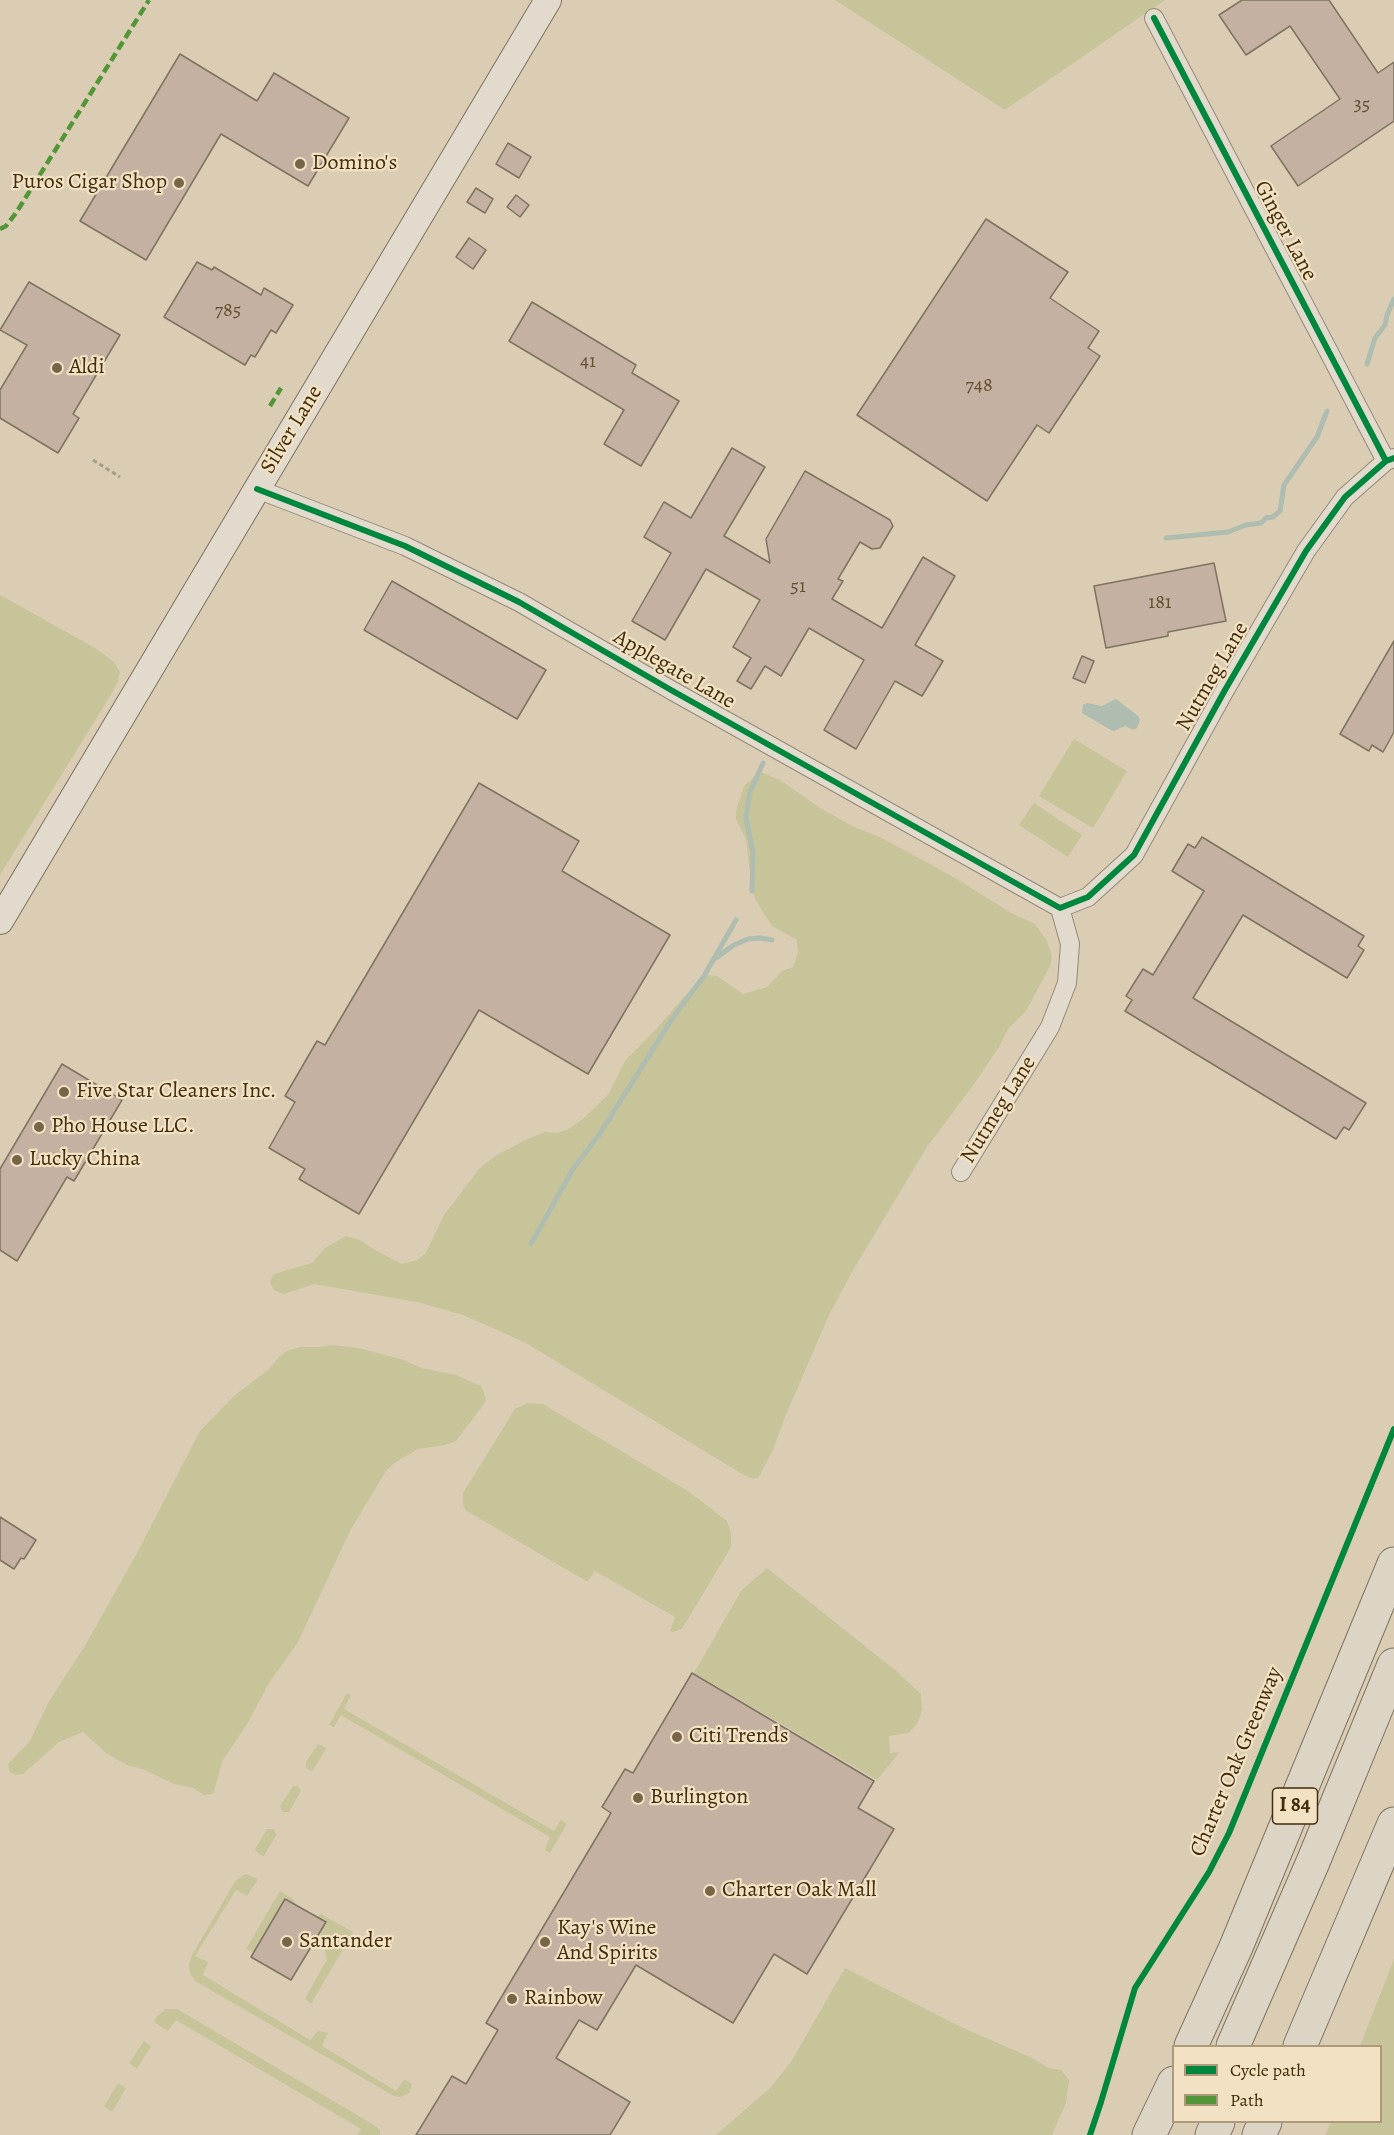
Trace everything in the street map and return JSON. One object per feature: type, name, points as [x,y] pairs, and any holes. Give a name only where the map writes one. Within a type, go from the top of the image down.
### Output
[{"type":"highway","name":"I 84","points":[[1191,2045],[1236,1947],[1394,1564]]},
{"type":"highway","points":[[1233,2045],[1308,1874],[1394,1665]]},
{"type":"highway","points":[[1253,2045],[1394,1714]]},
{"type":"highway","points":[[1300,2045],[1394,1824]]},
{"type":"highway","points":[[1149,2135],[1172,2085]]},
{"type":"main road","name":"Silver Lane","points":[[0,921],[548,0]]},
{"type":"street","name":"Ginger Lane","points":[[1154,18],[1390,459]]},
{"type":"street","name":"Nutmeg Lane","points":[[961,1172],[1050,1027],[1067,983],[1070,945],[1060,908],[1088,897],[1134,855],[1225,690],[1306,551],[1345,497],[1390,459]]},
{"type":"street","name":"Applegate Lane","points":[[257,489],[405,546],[519,602],[1060,908]]},
{"type":"path","points":[[93,460],[120,477]]},
{"type":"shaded area","points":[[835,0],[1165,0],[1005,110]]},
{"type":"shaded area","points":[[0,595],[95,648],[114,662],[120,672],[112,693],[0,875]]},
{"type":"shaded area","points":[[1116,699],[1138,716],[1140,720],[1137,728],[1133,730],[1125,726],[1114,731],[1082,713],[1083,705],[1087,703],[1102,706]]},
{"type":"shaded area","points":[[1074,739],[1127,771],[1093,828],[1039,796]]},
{"type":"shaded area","points":[[763,773],[780,780],[820,808],[854,827],[882,838],[957,879],[1011,913],[1035,924],[1047,941],[1052,957],[1050,966],[1026,1011],[1008,1029],[977,1080],[927,1147],[852,1272],[829,1315],[773,1450],[759,1477],[753,1479],[744,1475],[524,1342],[463,1315],[417,1302],[314,1284],[284,1294],[274,1290],[270,1282],[274,1274],[312,1263],[325,1248],[346,1236],[360,1240],[402,1264],[417,1260],[425,1254],[444,1215],[479,1169],[495,1156],[530,1138],[545,1132],[557,1133],[567,1130],[584,1118],[608,1095],[625,1061],[697,982],[707,975],[717,976],[743,994],[767,987],[782,971],[793,967],[798,953],[797,940],[772,926],[756,901],[752,888],[746,839],[736,819],[736,810],[744,786],[757,774]]},
{"type":"shaded area","points":[[1034,803],[1082,835],[1068,857],[1019,825]]},
{"type":"shaded area","points":[[332,1345],[359,1348],[404,1360],[421,1368],[456,1375],[481,1386],[486,1398],[456,1441],[418,1449],[393,1464],[386,1471],[351,1529],[298,1642],[269,1683],[246,1726],[223,1760],[213,1794],[204,1795],[193,1788],[174,1784],[145,1770],[127,1765],[106,1753],[83,1732],[59,1742],[23,1774],[16,1775],[10,1772],[8,1764],[30,1741],[48,1703],[86,1644],[136,1555],[200,1431],[235,1395],[268,1370],[287,1351],[300,1347]]},
{"type":"shaded area","points":[[527,1403],[543,1404],[688,1491],[727,1521],[731,1534],[731,1547],[682,1629],[670,1631],[675,1617],[595,1571],[586,1581],[465,1510],[463,1493],[515,1409]]},
{"type":"shaded area","points":[[767,1568],[895,1670],[921,1694],[922,1710],[917,1724],[908,1733],[889,1736],[890,1753],[900,1752],[877,1780],[694,1673],[741,1591]]},
{"type":"shaded area","points":[[347,1693],[351,1695],[344,1709],[554,1831],[561,1820],[567,1824],[550,1853],[545,1850],[550,1837],[341,1715],[334,1727],[329,1725]]},
{"type":"shaded area","points":[[318,1744],[326,1749],[311,1771],[306,1768],[306,1762]]},
{"type":"shaded area","points":[[293,1786],[298,1786],[301,1791],[289,1812],[283,1812],[280,1806]]},
{"type":"shaded area","points":[[267,1829],[274,1829],[276,1835],[264,1856],[255,1849]]},
{"type":"shaded area","points":[[246,1874],[258,1879],[247,1896],[236,1890],[195,1956],[208,1962],[203,1975],[310,2040],[318,2031],[328,2033],[322,2046],[396,2091],[404,2080],[407,2081],[412,2084],[409,2093],[401,2097],[394,2096],[195,1981],[190,1973],[189,1964],[192,1955],[236,1880]]},
{"type":"shaded area","points":[[280,1891],[293,1899],[296,1905],[285,1899],[253,1952],[246,1949]]},
{"type":"shaded area","points":[[321,1914],[353,1932],[311,2004],[305,1999],[327,1959],[317,1917]]},
{"type":"shaded area","points":[[1394,1959],[1394,2135],[1325,2135],[1331,2123],[1382,2123],[1382,2045],[1360,2045]]},
{"type":"shaded area","points":[[845,1968],[963,2028],[1030,2057],[1049,2068],[1061,2070],[1069,2080],[1066,2103],[1052,2135],[716,2135],[770,2088],[791,2062]]},
{"type":"shaded area","points":[[166,2009],[177,2009],[374,2125],[380,2130],[380,2135],[357,2135],[361,2129],[176,2020],[168,2031],[154,2021]]},
{"type":"shaded area","points":[[144,2041],[151,2046],[137,2069],[129,2063]]},
{"type":"shaded area","points":[[118,2083],[126,2088],[112,2112],[104,2106]]},
{"type":"building","points":[[1242,0],[1329,0],[1378,73],[1394,62],[1394,121],[1298,186],[1271,146],[1340,99],[1290,26],[1246,55],[1219,15]]},
{"type":"building","points":[[180,54],[257,101],[274,73],[349,118],[308,186],[221,134],[146,260],[80,221]]},
{"type":"building","points":[[508,143],[531,157],[519,178],[496,164]]},
{"type":"building","points":[[476,188],[493,199],[485,213],[467,202]]},
{"type":"building","points":[[516,195],[529,205],[520,217],[507,207]]},
{"type":"building","points":[[986,219],[1068,272],[1050,298],[1099,331],[1088,348],[1100,356],[1049,433],[1037,425],[987,501],[857,415]]},
{"type":"building","points":[[469,238],[486,250],[473,269],[456,257]]},
{"type":"building","points":[[197,262],[212,270],[214,267],[261,295],[264,288],[293,305],[276,333],[271,330],[255,357],[251,355],[245,365],[164,317]]},
{"type":"building","name":"Aldi","points":[[29,282],[120,335],[73,414],[79,418],[58,453],[0,418],[0,390],[27,345],[0,330]]},
{"type":"building","points":[[532,302],[636,365],[632,373],[679,401],[641,466],[604,444],[624,410],[509,341]]},
{"type":"building","points":[[732,448],[765,467],[724,536],[770,563],[766,539],[805,471],[890,520],[893,526],[880,548],[872,549],[860,542],[838,579],[843,581],[832,599],[882,628],[923,557],[955,576],[915,645],[943,661],[922,696],[895,681],[856,749],[824,730],[864,660],[809,628],[781,676],[765,666],[751,689],[737,681],[751,658],[733,647],[760,600],[706,569],[665,640],[632,621],[671,553],[644,537],[664,502],[691,518]]},
{"type":"building","points":[[1214,563],[1226,621],[1168,632],[1168,636],[1106,648],[1094,586]]},
{"type":"building","points":[[392,581],[546,670],[517,719],[364,630]]},
{"type":"building","points":[[1394,641],[1394,732],[1383,752],[1372,745],[1369,751],[1340,734]]},
{"type":"building","points":[[1082,656],[1094,661],[1085,683],[1073,678]]},
{"type":"building","points":[[479,783],[579,841],[562,871],[670,935],[588,1074],[479,1010],[359,1214],[299,1179],[305,1169],[269,1148],[295,1102],[285,1096],[317,1041],[325,1045]]},
{"type":"building","points":[[1202,837],[1364,936],[1358,946],[1364,950],[1347,978],[1243,915],[1193,998],[1366,1103],[1349,1130],[1344,1127],[1336,1139],[1125,1011],[1132,1000],[1126,996],[1143,969],[1153,975],[1204,891],[1172,871],[1188,844],[1195,848]]},
{"type":"building","points":[[62,1064],[122,1100],[74,1181],[67,1177],[17,1261],[0,1250],[0,1169]]},
{"type":"building","points":[[0,1517],[36,1540],[24,1559],[21,1558],[14,1569],[0,1560]]},
{"type":"building","name":"Charter Oak Mall","points":[[692,1673],[874,1781],[858,1808],[894,1829],[807,1974],[774,1954],[733,2023],[636,1965],[597,2030],[579,2020],[556,2058],[630,2102],[610,2135],[416,2135],[452,2076],[466,2084],[498,2030],[486,2023],[611,1813],[602,1807],[625,1769],[633,1773]]},
{"type":"building","name":"Santander","points":[[285,1899],[326,1922],[291,1980],[251,1957]]},
{"type":"waterway","points":[[1367,364],[1375,338],[1385,325],[1394,299]]},
{"type":"waterway","points":[[1166,538],[1228,532],[1246,525],[1261,523],[1266,518],[1273,517],[1280,511],[1284,485],[1317,437],[1327,411]]},
{"type":"waterway","points":[[752,891],[753,852],[746,818],[750,792],[763,763]]},
{"type":"waterway","points":[[531,1244],[573,1169],[601,1132],[672,1019],[704,976],[736,920]]},
{"type":"waterway","points":[[716,958],[734,945],[748,939],[772,940]]},
{"type":"marked path","points":[[0,229],[6,226],[16,213],[149,0]]},
{"type":"marked path","points":[[270,406],[281,388]]},
{"type":"cycle path","points":[[1154,18],[1386,461]]},
{"type":"cycle path","points":[[257,489],[405,546],[519,602],[1060,908],[1088,897],[1134,855],[1225,690],[1306,551],[1345,497],[1386,461],[1394,458]]},
{"type":"cycle path","name":"Charter Oak Greenway","points":[[1090,2135],[1135,1988],[1209,1872],[1229,1833],[1394,1429]]},
{"type":"place","name":"Domino's","points":[[300,164]]},
{"type":"place","name":"Puros Cigar Shop","points":[[179,183]]},
{"type":"place","name":"Aldi","points":[[57,368]]},
{"type":"place","name":"Five Star Cleaners Inc.","points":[[64,1092]]},
{"type":"place","name":"Pho House LLC.","points":[[39,1127]]},
{"type":"place","name":"Lucky China","points":[[17,1160]]},
{"type":"place","name":"Citi Trends","points":[[677,1737]]},
{"type":"place","name":"Burlington","points":[[638,1798]]},
{"type":"place","name":"Charter Oak Mall","points":[[710,1891]]},
{"type":"place","name":"Santander","points":[[287,1942]]},
{"type":"place","name":"Kay's Wine And Spirits","points":[[545,1942]]},
{"type":"place","name":"Rainbow","points":[[512,1999]]}]
